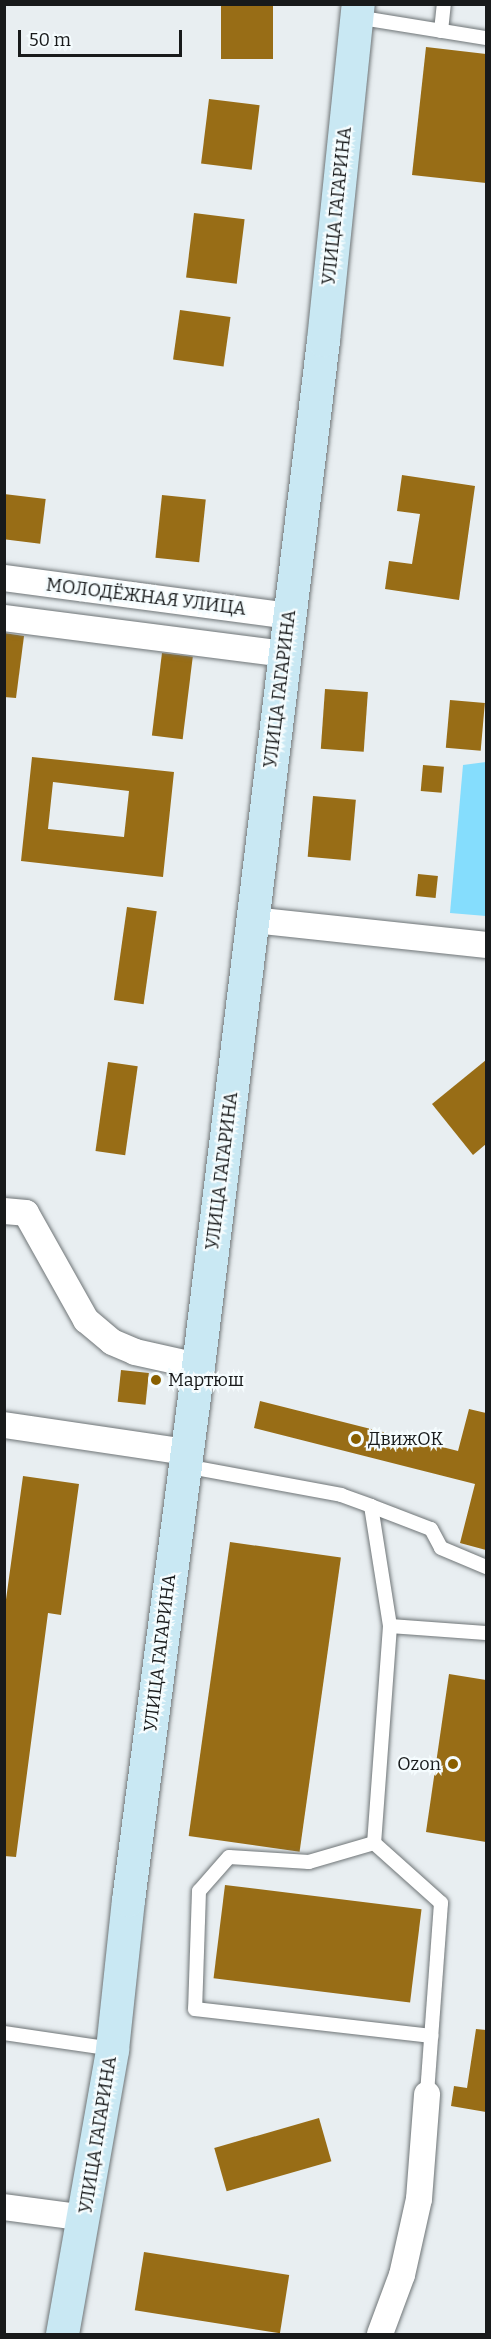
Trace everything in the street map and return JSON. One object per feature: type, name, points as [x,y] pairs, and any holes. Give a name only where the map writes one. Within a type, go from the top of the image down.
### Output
[{"type":"main road","name":"УЛИЦА ГАГАРИНА","points":[[62,2334],[85,2218],[112,2049],[128,1900],[198,1366],[323,340],[357,11]]},
{"type":"street","name":"МОЛОДЁЖНАЯ УЛИЦА","points":[[4,578],[288,616]]},
{"type":"street","points":[[4,618],[284,654]]},
{"type":"street","points":[[253,920],[486,945]]},
{"type":"street","points":[[4,1211],[26,1213],[86,1320],[112,1342],[135,1352],[198,1366]]},
{"type":"street","points":[[4,1425],[186,1459]]},
{"type":"street","points":[[380,2334],[402,2276],[419,2199],[427,2094]]},
{"type":"street","points":[[4,2206],[85,2218]]},
{"type":"lane","points":[[441,31],[444,4]]},
{"type":"lane","points":[[357,11],[441,31],[486,38]]},
{"type":"lane","points":[[186,1459],[341,1495],[431,1529],[441,1548],[486,1567]]},
{"type":"lane","points":[[371,1506],[390,1626],[374,1843]]},
{"type":"lane","points":[[390,1626],[486,1633]]},
{"type":"lane","points":[[374,1843],[441,1903],[427,2094]]},
{"type":"lane","points":[[374,1843],[309,1862],[229,1857],[199,1891],[195,2009],[431,2036]]},
{"type":"lane","points":[[4,2033],[112,2049]]},
{"type":"shaded area","points":[[486,762],[486,916],[450,913],[463,765]]},
{"type":"building","points":[[221,4],[273,4],[273,59],[221,59]]},
{"type":"building","points":[[426,47],[486,54],[486,183],[412,175]]},
{"type":"building","points":[[209,99],[260,105],[252,170],[201,164]]},
{"type":"building","points":[[194,213],[245,219],[237,284],[186,278]]},
{"type":"building","points":[[180,310],[231,317],[224,367],[173,360]]},
{"type":"building","points":[[402,475],[475,486],[459,600],[385,589],[389,561],[412,564],[420,514],[397,511]]},
{"type":"building","points":[[4,494],[46,499],[40,544],[4,539]]},
{"type":"building","points":[[162,495],[206,500],[199,562],[155,558]]},
{"type":"building","points":[[4,633],[24,636],[16,698],[4,697]]},
{"type":"building","points":[[162,653],[193,657],[183,739],[152,735]]},
{"type":"building","points":[[325,689],[368,692],[364,752],[321,749]]},
{"type":"building","points":[[450,700],[485,703],[481,751],[446,748]]},
{"type":"building","points":[[32,757],[174,772],[163,877],[21,861]],"holes":[[[53,782],[129,791],[124,837],[48,829]]]},
{"type":"building","points":[[423,765],[444,767],[442,793],[421,791]]},
{"type":"building","points":[[313,796],[356,800],[351,861],[308,857]]},
{"type":"building","points":[[418,874],[438,876],[436,898],[416,896]]},
{"type":"building","points":[[127,907],[157,911],[144,1004],[114,1000]]},
{"type":"building","points":[[486,1060],[486,1144],[473,1155],[432,1104]]},
{"type":"building","points":[[108,1062],[138,1066],[125,1155],[95,1151]]},
{"type":"building","points":[[121,1370],[149,1373],[146,1405],[118,1402]]},
{"type":"building","name":"ДвижОК","points":[[260,1401],[458,1451],[469,1409],[486,1413],[486,1550],[460,1543],[475,1484],[254,1428]]},
{"type":"building","points":[[23,1476],[79,1484],[61,1615],[48,1613],[16,1857],[4,1856],[4,1614]]},
{"type":"building","points":[[230,1542],[341,1558],[300,1852],[189,1836]]},
{"type":"building","points":[[449,1674],[486,1680],[486,1842],[426,1832]]},
{"type":"building","points":[[225,1885],[422,1909],[410,2002],[214,1978]]},
{"type":"building","points":[[476,2029],[486,2030],[486,2112],[451,2106],[454,2086],[467,2088]]},
{"type":"building","points":[[319,2118],[331,2161],[227,2191],[214,2148]]},
{"type":"building","points":[[144,2252],[289,2275],[280,2333],[135,2310]]},
{"type":"place","name":"Мартюш","points":[[156,1380]]},
{"type":"place","name":"ДвижОК","points":[[356,1439]]},
{"type":"place","name":"Ozon","points":[[453,1764]]}]
